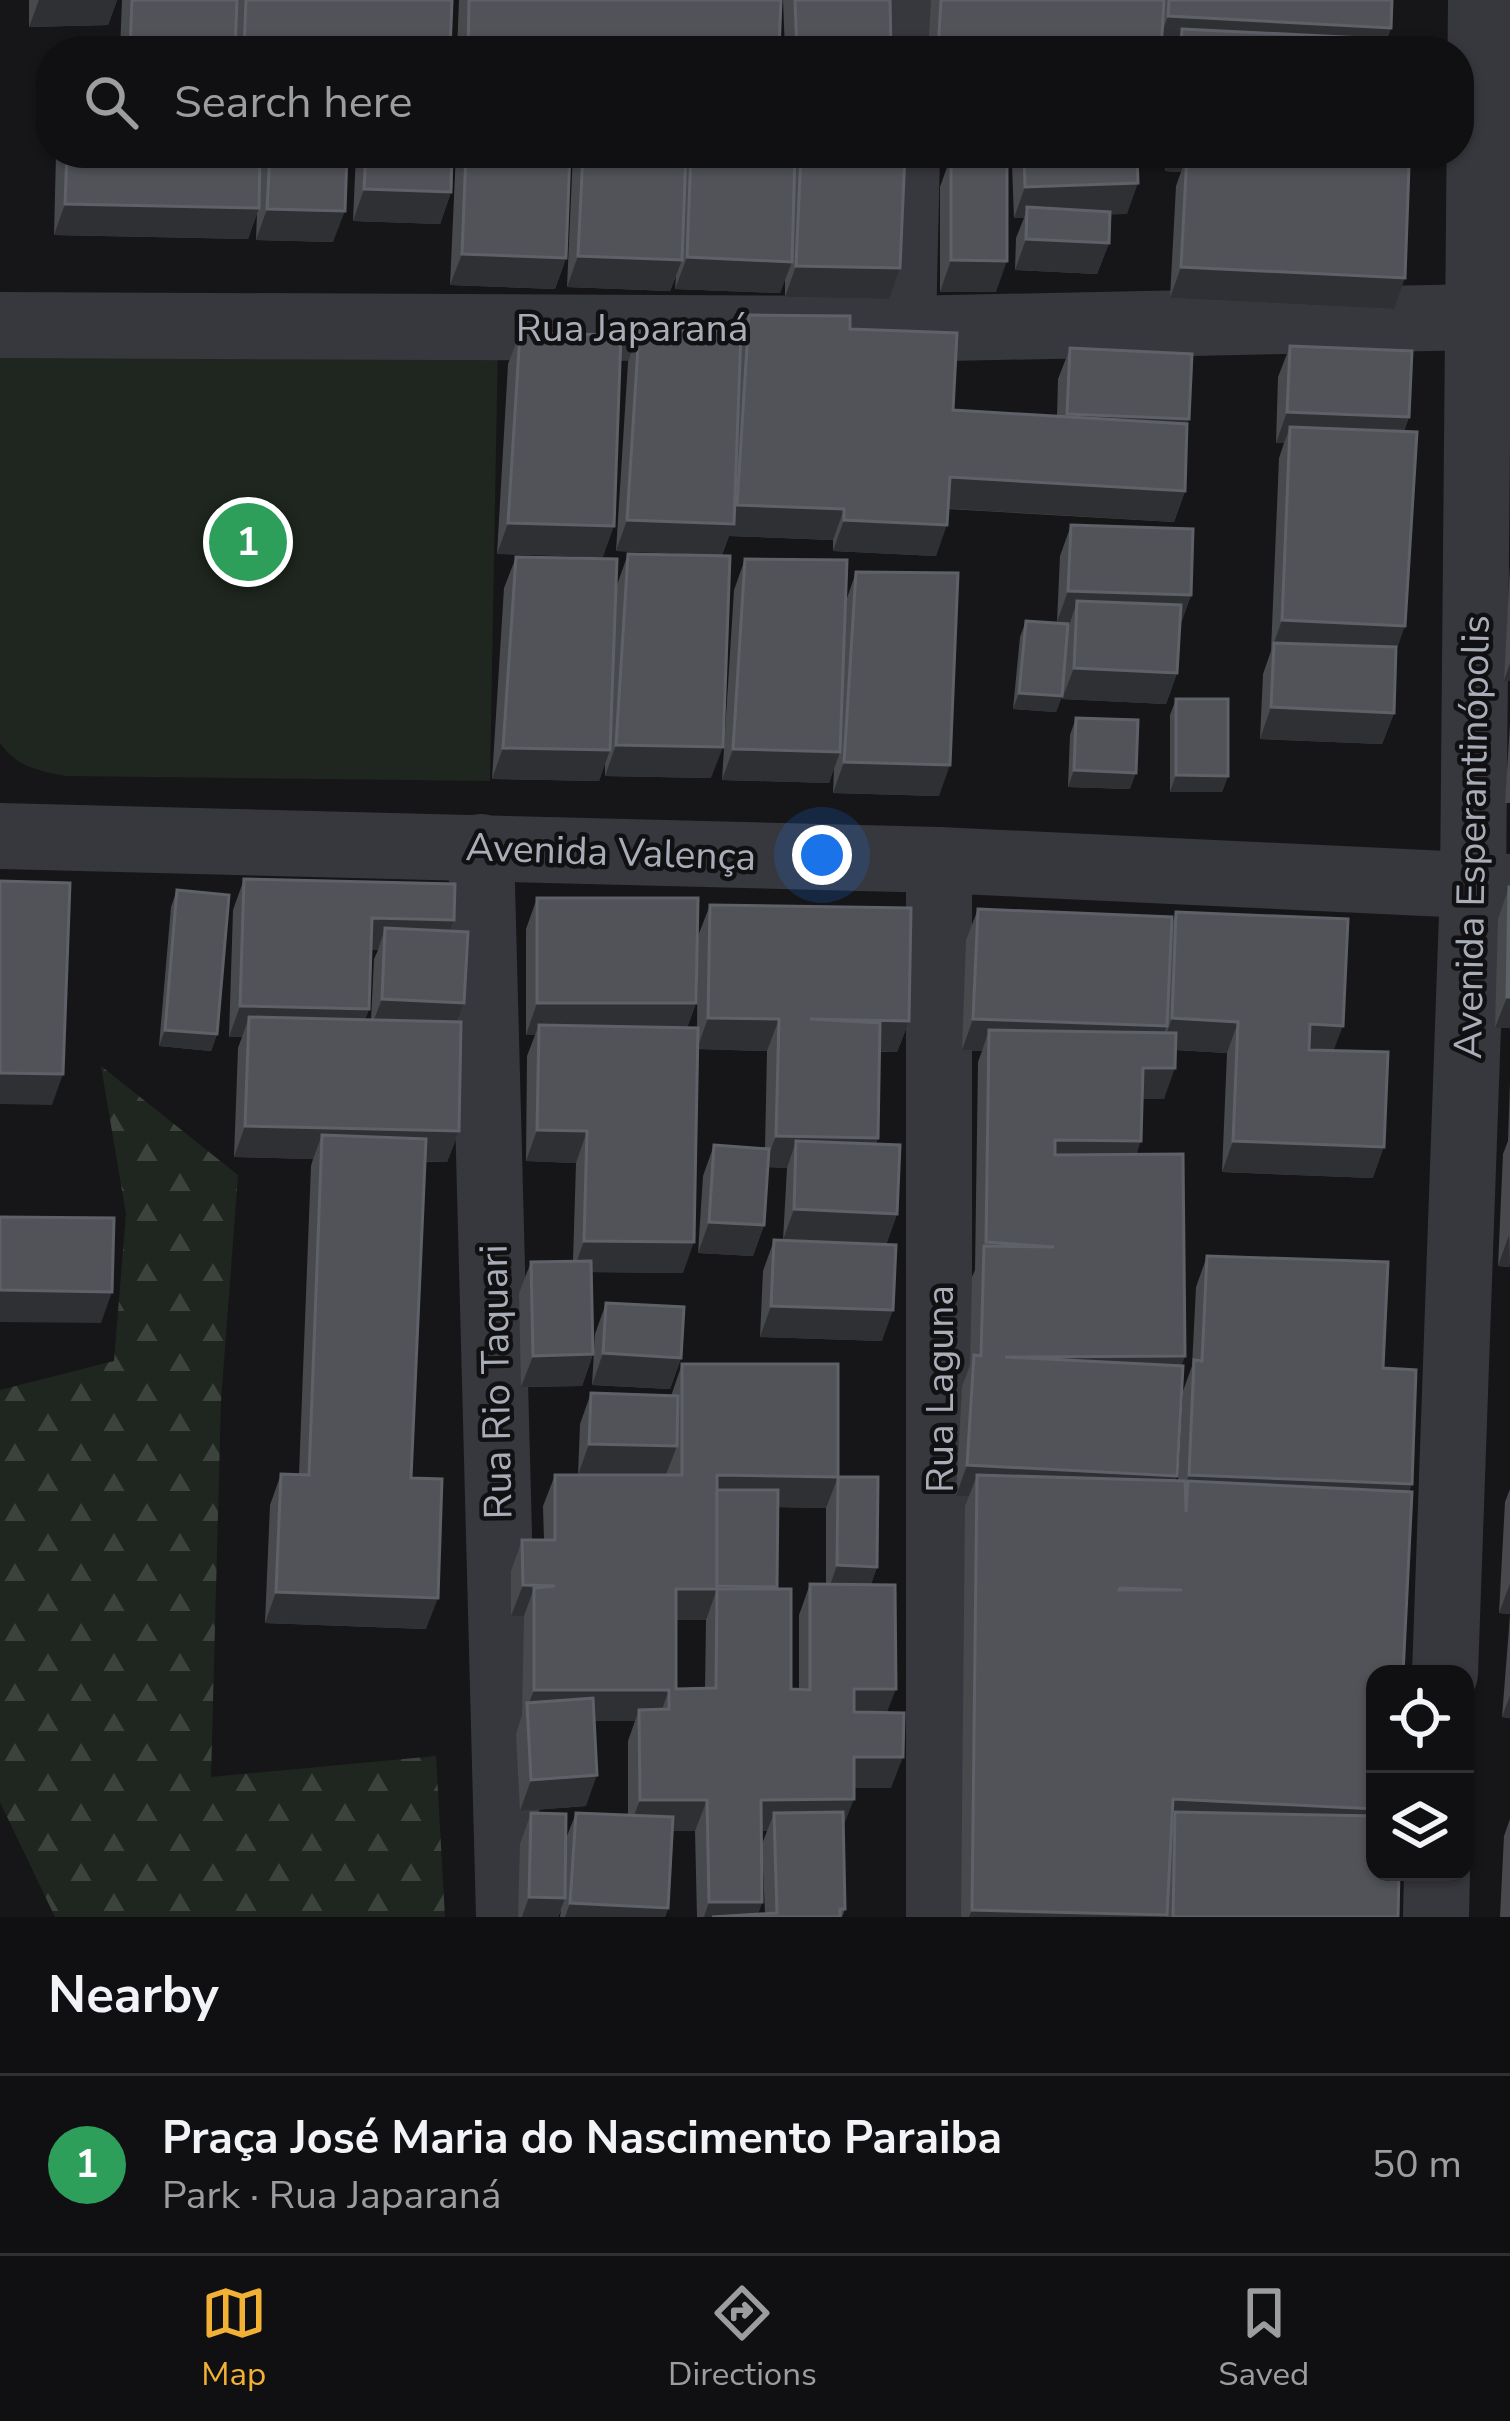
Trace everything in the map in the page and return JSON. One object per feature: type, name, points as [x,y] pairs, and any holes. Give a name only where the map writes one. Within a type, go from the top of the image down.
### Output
[{"type":"street","points":[[909,36],[910,0]]},
{"type":"street","name":"Avenida Esperantinópolis","points":[[1445,1665],[1491,886],[1479,317],[1481,0]]},
{"type":"street","points":[[903,329],[907,168]]},
{"type":"street","name":"Rua Japaraná","points":[[0,325],[903,329],[1479,317]]},
{"type":"street","name":"Avenida Valença","points":[[0,836],[939,860],[1491,886]]},
{"type":"street","name":"Rua Rio Taquari","points":[[481,847],[509,1917]]},
{"type":"street","name":"Rua Laguna","points":[[939,860],[939,1917]]},
{"type":"street","points":[[1436,1917],[1437,1881]]},
{"type":"green space","points":[[0,336],[498,339],[490,781],[66,776],[37,770],[14,758],[0,743]]},
{"type":"green space","points":[[101,1066],[238,1175],[221,1401],[211,1777],[436,1756],[445,1917],[55,1917],[0,1802],[0,1390],[114,1361],[126,1214]]},
{"type":"building","points":[[132,0],[237,0],[236,36],[131,36]]},
{"type":"building","points":[[246,0],[452,0],[451,36],[245,36]]},
{"type":"building","points":[[469,0],[781,0],[780,36],[468,36]]},
{"type":"building","points":[[795,0],[890,0],[891,36],[796,36]]},
{"type":"building","points":[[941,0],[1164,0],[1162,36],[939,36]]},
{"type":"building","points":[[1169,0],[1392,0],[1391,28],[1168,16]]},
{"type":"building","points":[[1182,29],[1323,36],[1182,36]]},
{"type":"building","points":[[66,168],[260,168],[259,208],[65,204]]},
{"type":"building","points":[[269,168],[346,168],[345,211],[267,209]]},
{"type":"building","points":[[365,168],[452,168],[451,192],[364,189]]},
{"type":"building","points":[[465,168],[569,168],[566,258],[462,254]]},
{"type":"building","points":[[582,168],[685,168],[682,260],[578,256]]},
{"type":"building","points":[[690,168],[795,168],[792,262],[687,257]]},
{"type":"building","points":[[800,168],[904,168],[900,268],[796,266]]},
{"type":"building","points":[[951,168],[1007,168],[1007,261],[951,260]]},
{"type":"building","points":[[1024,168],[1138,168],[1138,183],[1025,187]]},
{"type":"building","points":[[1186,168],[1409,168],[1405,278],[1181,267]]},
{"type":"building","points":[[1027,207],[1110,212],[1109,243],[1026,239]]},
{"type":"building","points":[[749,315],[850,316],[850,329],[957,333],[953,410],[1187,424],[1185,491],[950,477],[947,525],[844,520],[844,509],[737,505]]},
{"type":"building","points":[[639,331],[741,331],[734,524],[627,520]]},
{"type":"building","points":[[520,333],[621,335],[614,526],[508,523]]},
{"type":"building","points":[[1290,346],[1412,351],[1409,417],[1287,412]]},
{"type":"building","points":[[1070,348],[1192,354],[1189,419],[1067,414]]},
{"type":"building","points":[[1290,427],[1417,432],[1405,626],[1282,620]]},
{"type":"building","points":[[1071,525],[1193,529],[1191,595],[1068,591]]},
{"type":"building","points":[[628,554],[730,556],[723,747],[616,745]]},
{"type":"building","points":[[516,557],[617,559],[610,750],[503,748]]},
{"type":"building","points":[[745,559],[847,560],[840,752],[733,749]]},
{"type":"building","points":[[856,572],[958,573],[950,765],[844,762]]},
{"type":"building","points":[[1077,601],[1181,605],[1177,673],[1074,668]]},
{"type":"building","points":[[1026,621],[1068,624],[1062,696],[1019,693]]},
{"type":"building","points":[[1274,643],[1396,647],[1394,713],[1271,707]]},
{"type":"building","points":[[1176,699],[1228,699],[1228,776],[1176,775]]},
{"type":"building","points":[[1076,718],[1138,720],[1136,773],[1074,770]]},
{"type":"building","points":[[244,879],[455,884],[454,920],[372,918],[369,1009],[240,1006]]},
{"type":"building","points":[[0,881],[70,883],[63,1074],[0,1073]]},
{"type":"building","points":[[1509,887],[1510,997],[1507,997]]},
{"type":"building","points":[[177,890],[229,895],[217,1034],[165,1030]]},
{"type":"building","points":[[537,898],[698,898],[696,1003],[537,1003]]},
{"type":"building","points":[[710,905],[911,908],[909,1021],[810,1019],[880,1023],[878,1138],[776,1136],[779,1019],[708,1018]]},
{"type":"building","points":[[978,909],[1172,917],[1167,1026],[973,1019]]},
{"type":"building","points":[[1176,912],[1348,919],[1343,1026],[1310,1024],[1309,1050],[1388,1052],[1384,1147],[1233,1141],[1238,1022],[1172,1018]]},
{"type":"building","points":[[385,928],[468,932],[464,1003],[382,999]]},
{"type":"building","points":[[249,1017],[461,1022],[459,1131],[245,1126]]},
{"type":"building","points":[[539,1025],[698,1028],[694,1242],[584,1241],[587,1131],[537,1130]]},
{"type":"building","points":[[989,1030],[1176,1033],[1175,1068],[1143,1068],[1141,1141],[1055,1140],[1055,1155],[1183,1154],[1185,1356],[1005,1357],[1183,1366],[1177,1476],[967,1465],[974,1355],[981,1356],[984,1246],[1054,1247],[986,1242]]},
{"type":"building","points":[[322,1135],[426,1139],[411,1478],[442,1479],[438,1598],[276,1592],[281,1474],[309,1475]]},
{"type":"building","points":[[796,1141],[900,1145],[897,1214],[794,1209]]},
{"type":"building","points":[[714,1145],[769,1149],[764,1225],[709,1222]]},
{"type":"building","points":[[0,1217],[114,1218],[112,1292],[0,1290]]},
{"type":"building","points":[[774,1240],[896,1245],[893,1310],[771,1306]]},
{"type":"building","points":[[1207,1256],[1388,1262],[1383,1368],[1416,1370],[1412,1484],[1189,1475],[1194,1360],[1202,1361]]},
{"type":"building","points":[[591,1261],[593,1354],[533,1356],[531,1262]]},
{"type":"building","points":[[606,1303],[684,1307],[681,1358],[603,1353]]},
{"type":"building","points":[[682,1364],[838,1364],[838,1477],[717,1475],[717,1589],[791,1589],[791,1689],[810,1690],[810,1584],[895,1585],[896,1689],[854,1689],[854,1712],[904,1713],[903,1757],[854,1757],[854,1799],[761,1800],[762,1902],[709,1902],[707,1800],[640,1800],[639,1710],[669,1709],[669,1690],[534,1690],[534,1588],[555,1586],[523,1585],[522,1540],[555,1540],[555,1475],[682,1475]],"holes":[[[676,1589],[717,1589],[716,1688],[676,1689]]]},
{"type":"building","points":[[591,1393],[678,1396],[677,1446],[589,1444]]},
{"type":"building","points":[[977,1475],[1185,1481],[1186,1512],[1188,1481],[1412,1492],[1403,1665],[1366,1665],[1366,1809],[1173,1799],[1167,1915],[972,1910]]},
{"type":"building","points":[[838,1477],[878,1477],[877,1567],[837,1565]]},
{"type":"building","points":[[717,1490],[778,1490],[777,1587],[717,1586]]},
{"type":"building","points":[[593,1698],[597,1775],[531,1780],[527,1703]]},
{"type":"building","points":[[843,1812],[845,1909],[840,1909],[840,1917],[712,1917],[777,1913],[774,1813]]},
{"type":"building","points":[[1175,1812],[1366,1816],[1366,1881],[1399,1881],[1398,1917],[1173,1917]]},
{"type":"building","points":[[531,1813],[566,1814],[565,1898],[529,1897]]},
{"type":"building","points":[[576,1813],[673,1817],[668,1908],[570,1903]]},
{"type":"place","name":"Praça José Maria do Nascimento Paraiba","points":[[248,542]]}]
